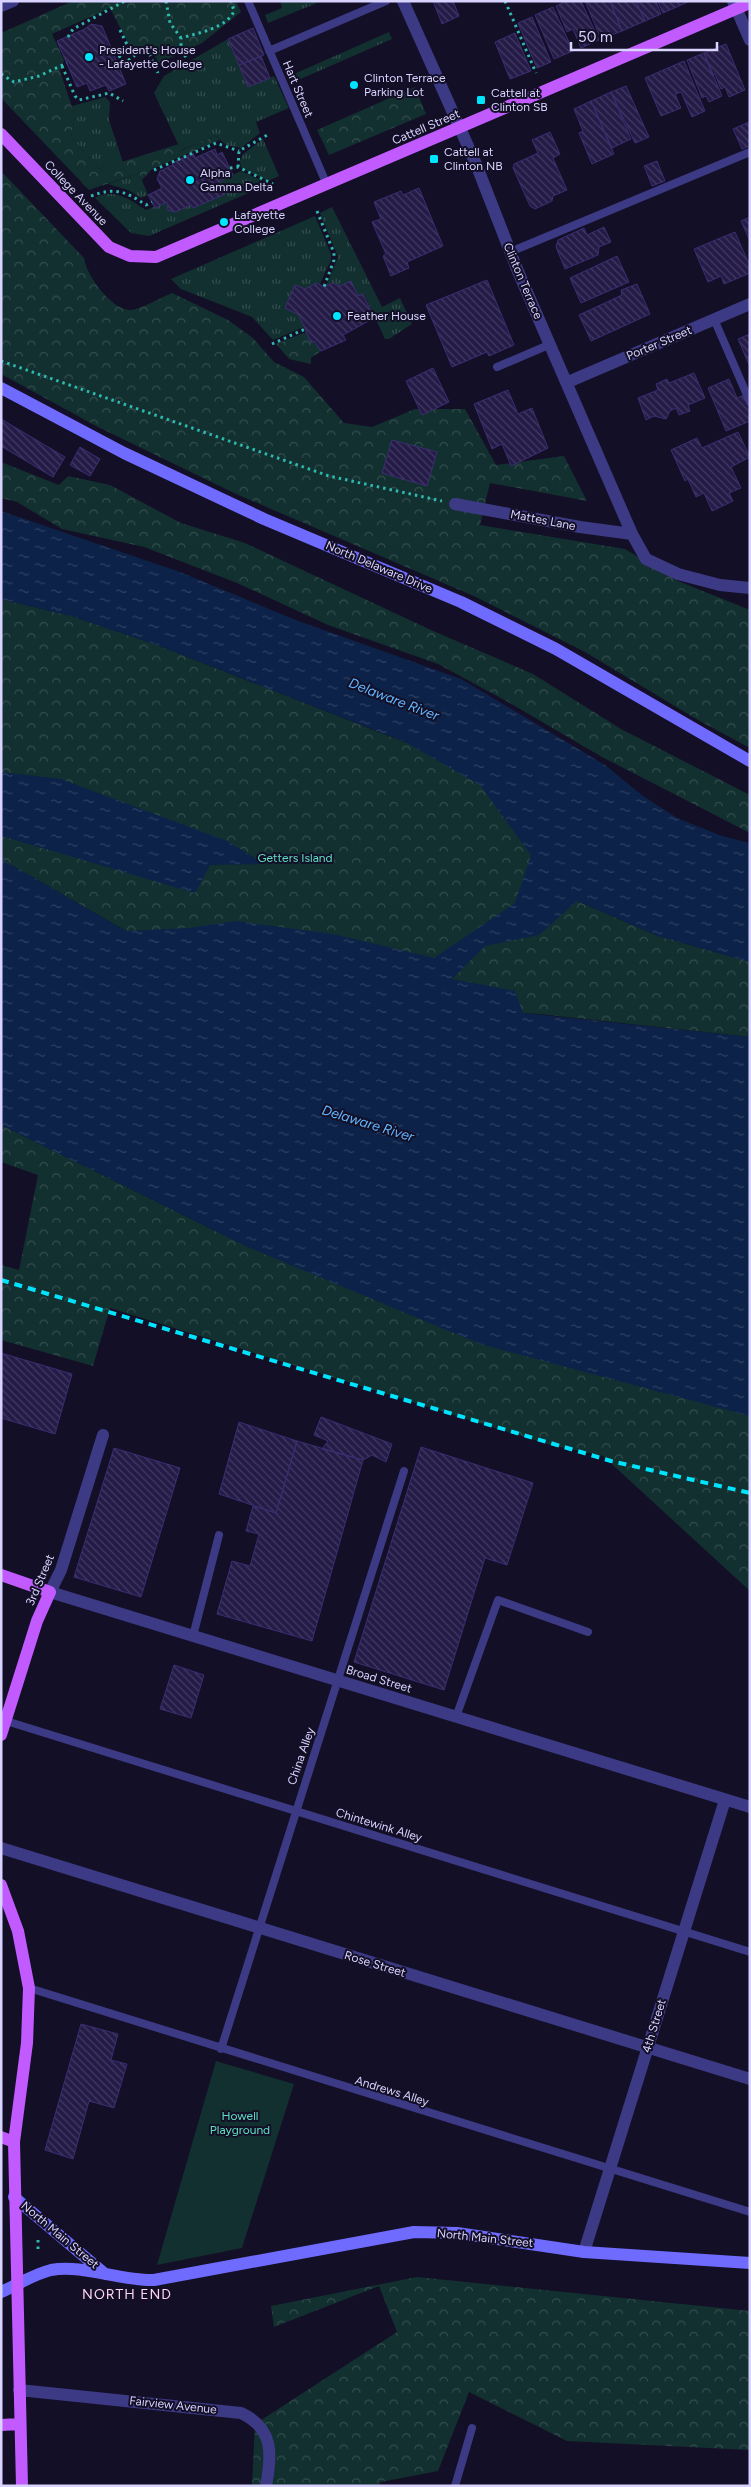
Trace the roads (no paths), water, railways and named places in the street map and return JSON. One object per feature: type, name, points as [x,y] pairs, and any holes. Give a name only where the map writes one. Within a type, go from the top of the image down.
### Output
[{"type":"main road","name":"Cattell Street","points":[[138,258],[156,257],[166,254],[459,128],[735,5],[750,3]]},
{"type":"main road","name":"College Avenue","points":[[1,134],[109,247],[120,253],[138,258]]},
{"type":"main road","name":"Broad Street","points":[[1,1575],[50,1592]]},
{"type":"main road","name":"3rd Street","points":[[1,1735],[4,1720],[36,1621],[50,1592]]},
{"type":"main road","points":[[1,1885],[18,1931],[29,1988],[28,2043],[14,2142],[22,2486]]},
{"type":"main road","points":[[1,2137],[14,2142]]},
{"type":"main road","points":[[1,2425],[20,2424]]},
{"type":"street","points":[[1,6],[13,1]]},
{"type":"street","name":"Clinton Terrace","points":[[404,1],[632,534],[646,559],[678,574],[720,585],[750,588]]},
{"type":"street","points":[[735,5],[750,40]]},
{"type":"street","name":"Porter Street","points":[[568,382],[750,304]]},
{"type":"street","name":"North Delaware Drive","points":[[1,388],[124,453],[264,519],[470,606],[556,649],[750,761]]},
{"type":"street","name":"Mattes Lane","points":[[455,504],[580,527],[632,534]]},
{"type":"street","name":"3rd Street","points":[[50,1592],[61,1570],[103,1435]]},
{"type":"street","name":"Broad Street","points":[[50,1592],[750,1808]]},
{"type":"street","name":"4th Street","points":[[584,2252],[725,1800]]},
{"type":"street","name":"Rose Street","points":[[1,1848],[750,2079]]},
{"type":"street","name":"North Main Street","points":[[14,2197],[105,2274]]},
{"type":"street","name":"North Main Street","points":[[1,2292],[40,2274],[59,2269],[105,2274],[120,2279],[154,2280],[414,2232],[456,2233],[584,2252],[750,2263]]},
{"type":"street","name":"Fairview Avenue","points":[[19,2390],[241,2413],[256,2421],[268,2440],[270,2467],[266,2486]]},
{"type":"lane","name":"Hart Street","points":[[248,1],[327,185]]},
{"type":"lane","points":[[269,51],[386,1]]},
{"type":"lane","points":[[510,252],[750,152]]},
{"type":"lane","points":[[714,319],[750,402]]},
{"type":"lane","points":[[497,367],[551,344]]},
{"type":"lane","name":"China Alley","points":[[221,2049],[294,1812],[338,1681],[404,1471]]},
{"type":"lane","points":[[193,1636],[219,1535]]},
{"type":"lane","points":[[456,1717],[498,1600],[588,1632]]},
{"type":"lane","name":"Chintewink Alley","points":[[4,1720],[294,1812],[510,1875],[750,1952]]},
{"type":"lane","name":"Andrews Alley","points":[[29,1988],[750,2212]]},
{"type":"lane","points":[[455,2486],[472,2428]]},
{"type":"water","name":"Delaware River","points":[[1,511],[180,572],[293,619],[461,679],[605,765],[643,796],[677,818],[722,836],[750,843],[750,962],[658,936],[577,901],[539,935],[485,946],[452,979],[515,991],[523,1013],[750,1037],[750,1416],[480,1344],[250,1248],[1,1125],[1,859],[126,931],[189,928],[236,921],[333,934],[434,958],[515,903],[531,855],[480,785],[405,742],[157,645],[71,616],[1,599]]},
{"type":"water","points":[[1,772],[61,779],[227,841],[265,864],[210,865],[195,893],[1,836]]},
{"type":"railway","points":[[1,1280],[611,1461],[750,1493]]},
{"type":"place","name":"President's House - Lafayette College","points":[[89,57]]},
{"type":"place","name":"Clinton Terrace Parking Lot","points":[[354,85]]},
{"type":"place","name":"Cattell at Clinton SB","points":[[481,100]]},
{"type":"place","name":"Cattell at Clinton NB","points":[[434,159]]},
{"type":"place","name":"Alpha Gamma Delta","points":[[190,180]]},
{"type":"place","name":"Lafayette College","points":[[224,222]]},
{"type":"place","name":"Feather House","points":[[337,316]]},
{"type":"district","name":"NORTH END","points":[[127,2294]]},
{"type":"park label","name":"Getters Island","points":[[295,858]]},
{"type":"park label","name":"Howell Playground","points":[[240,2123]]}]
